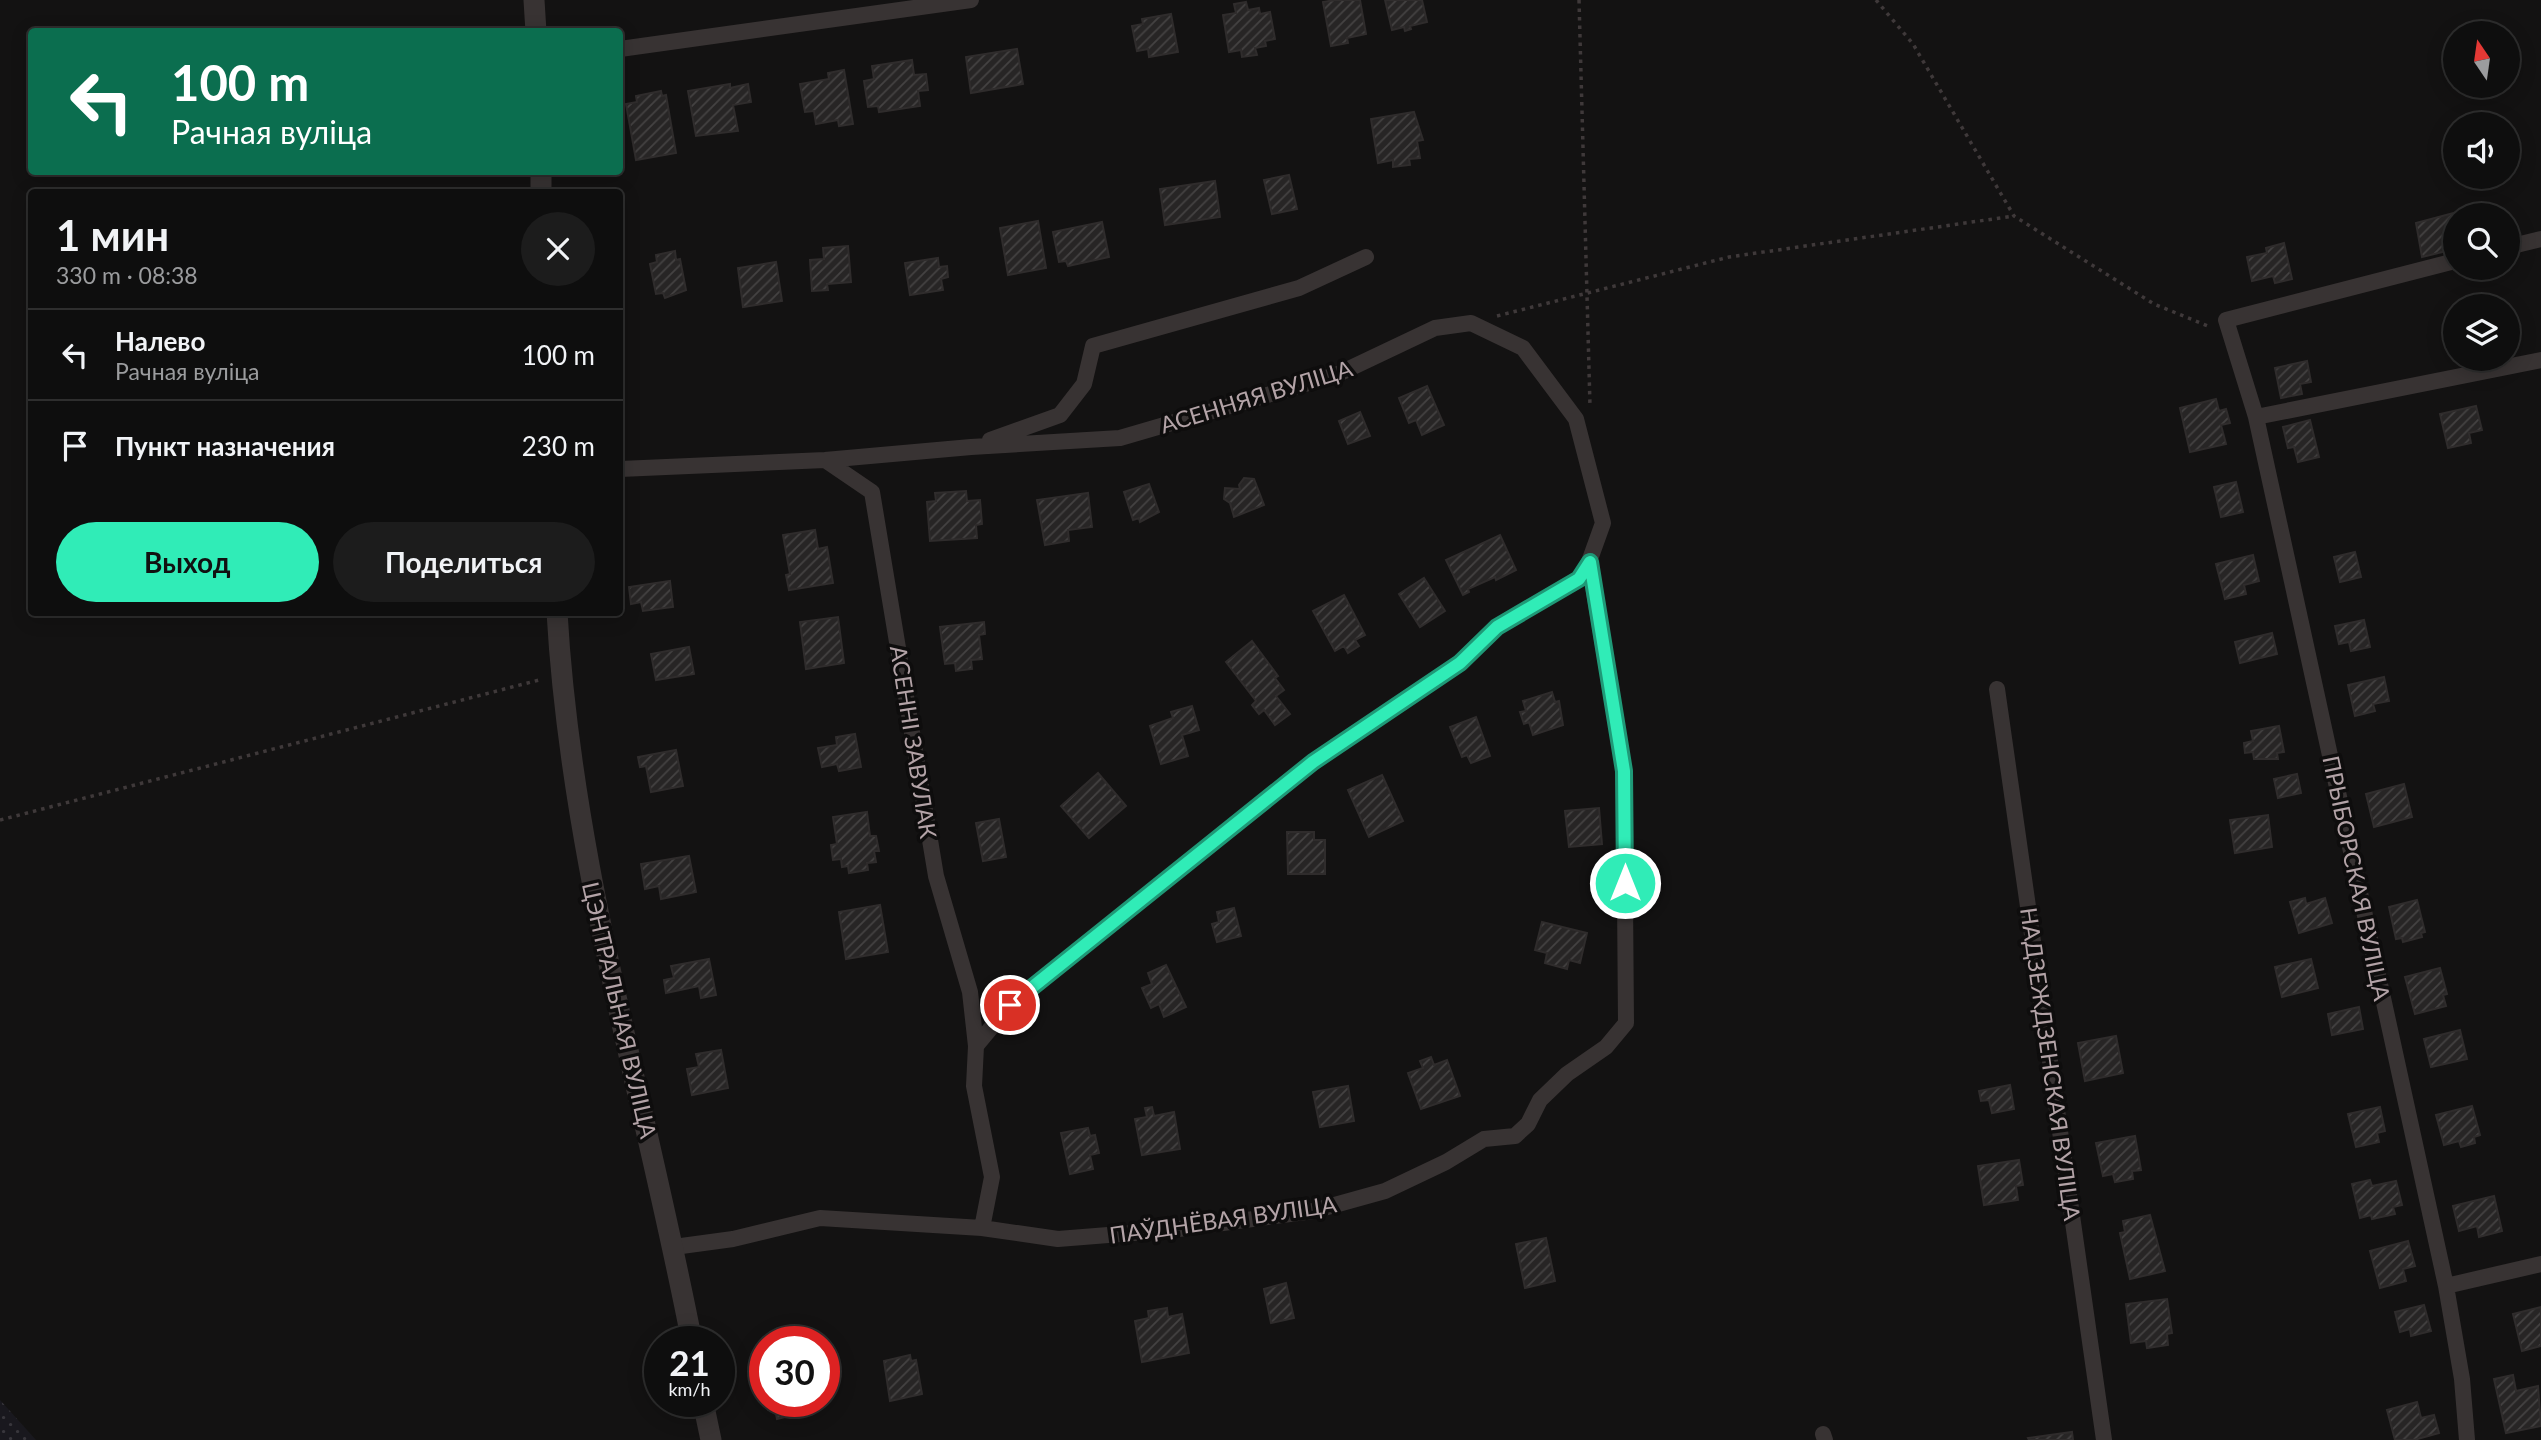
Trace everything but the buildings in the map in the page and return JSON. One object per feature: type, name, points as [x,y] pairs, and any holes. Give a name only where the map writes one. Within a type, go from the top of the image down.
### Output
[{"type":"street","points":[[534,0],[536,28]]},
{"type":"street","points":[[623,48],[971,0]]},
{"type":"street","points":[[2520,244],[2541,239]]},
{"type":"street","name":"АСЕННЯЯ ВУЛІЦА","points":[[971,447],[1060,415],[1084,384],[1093,346],[1299,288],[1366,257]]},
{"type":"street","points":[[2229,328],[2443,265]]},
{"type":"street","points":[[976,1046],[1010,1005],[1313,762],[1460,663],[1497,627],[1579,579],[1590,562],[1604,523],[1583,416],[1523,348],[1471,323]]},
{"type":"street","name":"АСЕННЯЯ ВУЛІЦА","points":[[623,469],[825,460],[971,447],[1120,438],[1336,375],[1435,328],[1471,323]]},
{"type":"street","name":"ПРЫБОРСКАЯ ВУЛІЦА","points":[[2229,328],[2256,417],[2446,1286],[2462,1379],[2468,1440]]},
{"type":"street","points":[[2256,417],[2541,360]]},
{"type":"street","name":"АСЕННІ ЗАВУЛАК","points":[[825,460],[872,492],[936,876],[970,992],[976,1046],[974,1086],[992,1177],[982,1228]]},
{"type":"street","name":"ПАЎДНЁВАЯ ВУЛІЦА","points":[[674,1247],[733,1239],[820,1218],[982,1228],[1058,1239],[1171,1230],[1313,1211],[1373,1194],[1446,1162],[1484,1139],[1515,1136],[1528,1124],[1540,1100],[1567,1074],[1606,1047],[1626,1023],[1624,771],[1590,562]]},
{"type":"street","name":"ЦЭНТРАЛЬНАЯ ВУЛІЦА","points":[[557,616],[560,675],[574,791],[602,938],[674,1247],[689,1326]]},
{"type":"street","name":"НАДЗЕЖДЗЕНСКАЯ ВУЛІЦА","points":[[1997,689],[2104,1440]]},
{"type":"street","points":[[2446,1286],[2541,1264]]},
{"type":"street","points":[[707,1417],[711,1440]]},
{"type":"path","points":[[1579,0],[1587,293],[1583,416]]},
{"type":"path","points":[[1876,0],[1913,44],[2014,216],[2154,304],[2229,328]]},
{"type":"path","points":[[1471,323],[1729,257],[2014,216]]},
{"type":"path","points":[[0,820],[176,772],[560,675]]},
{"type":"shaded area","points":[[0,1400],[36,1440],[0,1440]]},
{"type":"route","points":[[1010,1005],[1313,762],[1460,663],[1497,627],[1579,579],[1590,562],[1624,771],[1625,883]]}]
